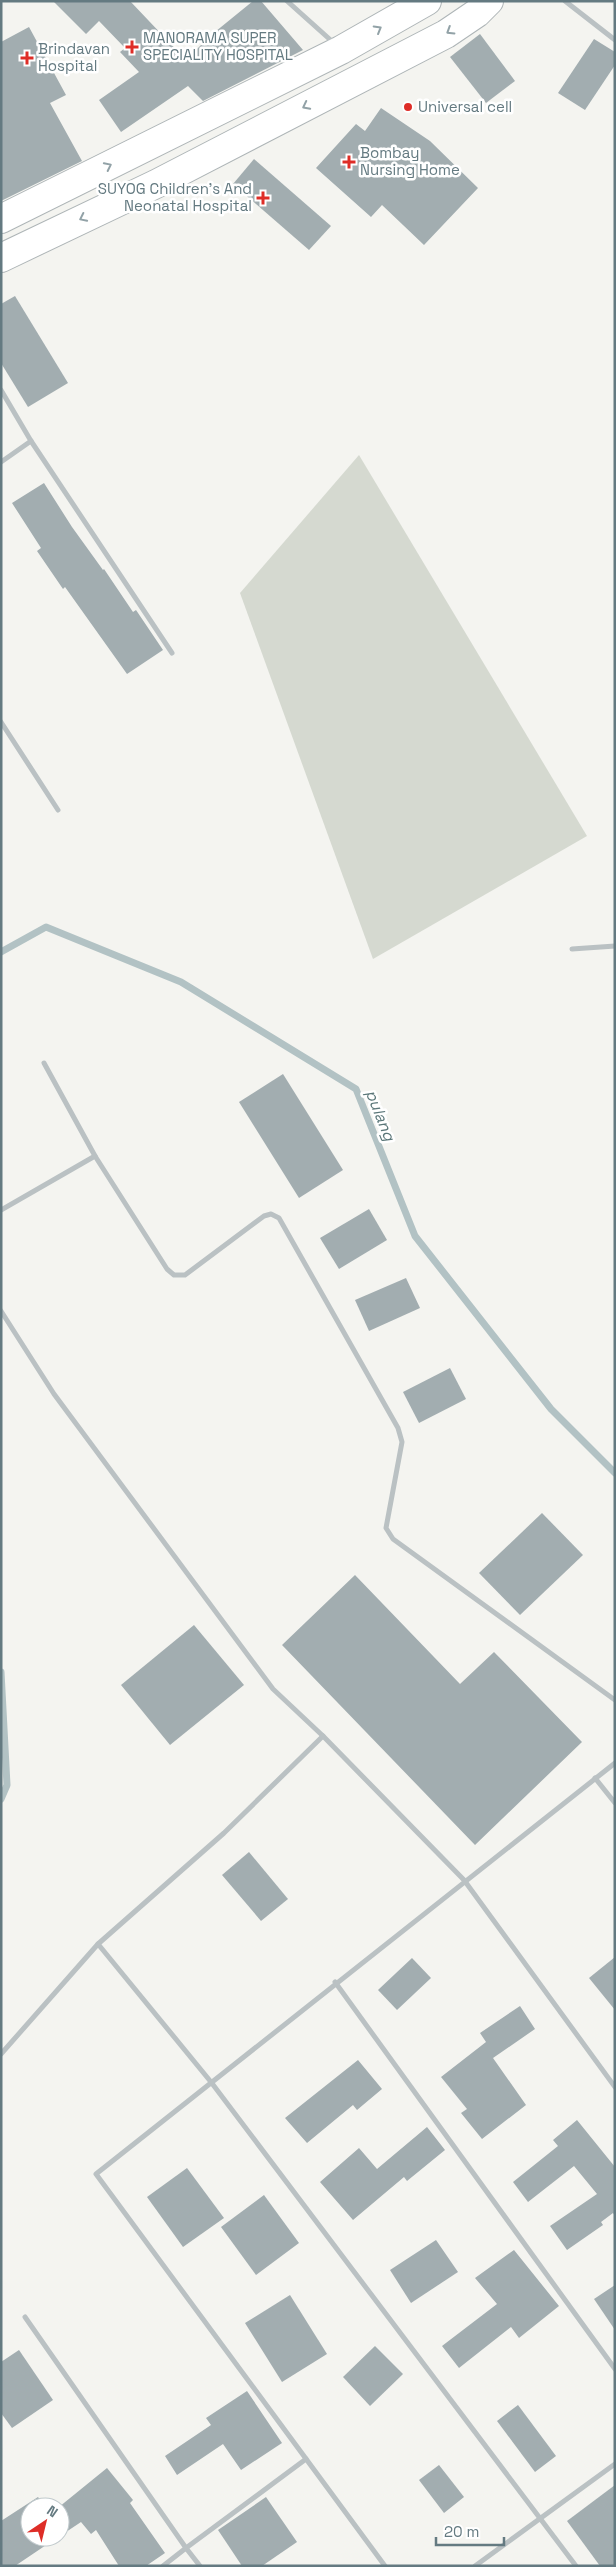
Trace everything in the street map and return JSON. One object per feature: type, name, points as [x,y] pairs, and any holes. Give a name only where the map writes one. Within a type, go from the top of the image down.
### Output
[{"type":"main road","points":[[1,219],[342,50],[427,1]]},
{"type":"main road","points":[[1,258],[156,184],[446,34],[477,13],[489,1]]},
{"type":"street","points":[[287,1],[342,50]]},
{"type":"street","points":[[565,1],[615,40]]},
{"type":"street","points":[[1,390],[31,441],[172,653]]},
{"type":"street","points":[[1,462],[31,441]]},
{"type":"street","points":[[1,722],[58,810]]},
{"type":"street","points":[[572,949],[615,946]]},
{"type":"street","points":[[44,1063],[95,1156],[167,1269],[174,1275],[185,1275],[264,1216],[271,1214],[279,1218],[398,1428],[402,1442],[386,1528],[393,1539],[615,1700]]},
{"type":"street","points":[[1,1210],[95,1156]]},
{"type":"street","points":[[1,1311],[54,1394],[273,1688],[323,1736],[464,1880],[615,2087]]},
{"type":"street","points":[[1,2054],[98,1944],[224,1833],[323,1736]]},
{"type":"street","points":[[385,2566],[96,2174],[335,1982],[615,1762]]},
{"type":"street","points":[[595,1778],[615,1803]]},
{"type":"street","points":[[98,1944],[211,2082],[576,2566]]},
{"type":"street","points":[[335,1982],[615,2369]]},
{"type":"street","points":[[25,2317],[200,2566]]},
{"type":"street","points":[[163,2566],[306,2459]]},
{"type":"street","points":[[475,2566],[615,2464]]},
{"type":"shaded area","points":[[359,455],[587,836],[373,959],[240,593]]},
{"type":"building","points":[[53,1],[130,1],[186,60],[210,36],[253,1],[261,1],[303,50],[203,101],[188,86],[121,132],[99,100],[139,72],[120,52],[125,48],[99,21],[86,34]]},
{"type":"building","points":[[29,27],[66,95],[50,103],[82,161],[1,201],[1,42]]},
{"type":"building","points":[[480,34],[515,81],[486,103],[450,57]]},
{"type":"building","points":[[594,39],[615,52],[615,65],[585,110],[558,93]]},
{"type":"building","points":[[381,108],[430,141],[478,188],[424,245],[382,205],[371,217],[316,168],[356,124],[365,131]]},
{"type":"building","points":[[254,159],[331,226],[309,250],[233,184]]},
{"type":"building","points":[[15,296],[68,383],[28,407],[1,363],[1,304]]},
{"type":"building","points":[[44,483],[72,527],[104,569],[133,612],[136,610],[163,650],[127,674],[37,551],[41,548],[12,503]]},
{"type":"building","points":[[283,1074],[343,1170],[299,1198],[239,1102]]},
{"type":"building","points":[[369,1209],[387,1240],[339,1269],[320,1238]]},
{"type":"building","points":[[406,1278],[420,1308],[369,1331],[355,1300]]},
{"type":"building","points":[[450,1368],[466,1399],[419,1423],[403,1392]]},
{"type":"building","points":[[542,1513],[583,1555],[520,1615],[479,1573]]},
{"type":"building","points":[[355,1575],[460,1684],[494,1652],[582,1742],[475,1845],[282,1645]]},
{"type":"building","points":[[194,1625],[244,1685],[170,1745],[121,1685]]},
{"type":"building","points":[[249,1852],[288,1899],[261,1921],[222,1875]]},
{"type":"building","points":[[615,1957],[615,2010],[589,1978]]},
{"type":"building","points":[[412,1958],[431,1978],[397,2010],[378,1990]]},
{"type":"building","points":[[520,2006],[535,2029],[493,2058],[526,2105],[482,2139],[461,2113],[467,2109],[441,2077],[486,2042],[480,2033]]},
{"type":"building","points":[[358,2060],[382,2089],[357,2110],[353,2105],[307,2143],[285,2118]]},
{"type":"building","points":[[577,2120],[615,2167],[615,2216],[613,2213],[601,2222],[603,2225],[567,2250],[550,2226],[597,2194],[574,2166],[528,2202],[513,2182],[558,2146],[553,2140]]},
{"type":"building","points":[[427,2127],[445,2150],[407,2181],[404,2177],[353,2220],[320,2182],[359,2148],[377,2169]]},
{"type":"building","points":[[187,2168],[224,2218],[183,2247],[147,2197]]},
{"type":"building","points":[[264,2195],[299,2243],[256,2275],[221,2227]]},
{"type":"building","points":[[436,2240],[458,2272],[411,2303],[390,2270]]},
{"type":"building","points":[[514,2250],[559,2306],[519,2338],[511,2327],[459,2368],[442,2346],[497,2304],[475,2278]]},
{"type":"building","points":[[615,2285],[615,2330],[594,2299]]},
{"type":"building","points":[[290,2295],[327,2354],[282,2382],[245,2323]]},
{"type":"building","points":[[375,2346],[403,2374],[370,2406],[343,2377]]},
{"type":"building","points":[[19,2350],[53,2400],[12,2428],[1,2413],[1,2362]]},
{"type":"building","points":[[247,2391],[282,2443],[241,2470],[223,2444],[177,2475],[165,2456],[211,2425],[206,2418]]},
{"type":"building","points":[[518,2405],[556,2456],[535,2472],[497,2421]]},
{"type":"building","points":[[439,2465],[464,2497],[444,2513],[419,2480]]},
{"type":"building","points":[[107,2468],[133,2500],[130,2503],[165,2553],[146,2566],[119,2566],[96,2530],[91,2534],[81,2522],[70,2529],[70,2498]]},
{"type":"building","points":[[615,2485],[615,2566],[600,2566],[567,2521]]},
{"type":"building","points":[[266,2497],[297,2542],[262,2566],[242,2566],[218,2530]]},
{"type":"building","points":[[20,2509],[20,2547],[43,2547],[15,2566],[1,2566],[1,2521]]},
{"type":"waterway","name":"pulang","points":[[1,952],[46,927],[181,982],[356,1089],[415,1236],[551,1409],[615,1473]]},
{"type":"waterway","name":"pulang","points":[[1,1672],[7,1785],[1,1799]]},
{"type":"place","name":"MANORAMA SUPER SPECIALITY HOSPITAL","points":[[132,47]]},
{"type":"place","name":"Brindavan Hospital","points":[[27,58]]},
{"type":"place","name":"Universal cell","points":[[408,107]]},
{"type":"place","name":"Bombay Nursing Home","points":[[349,162]]},
{"type":"place","name":"SUYOG Children's And Neonatal Hospital","points":[[263,198]]}]
